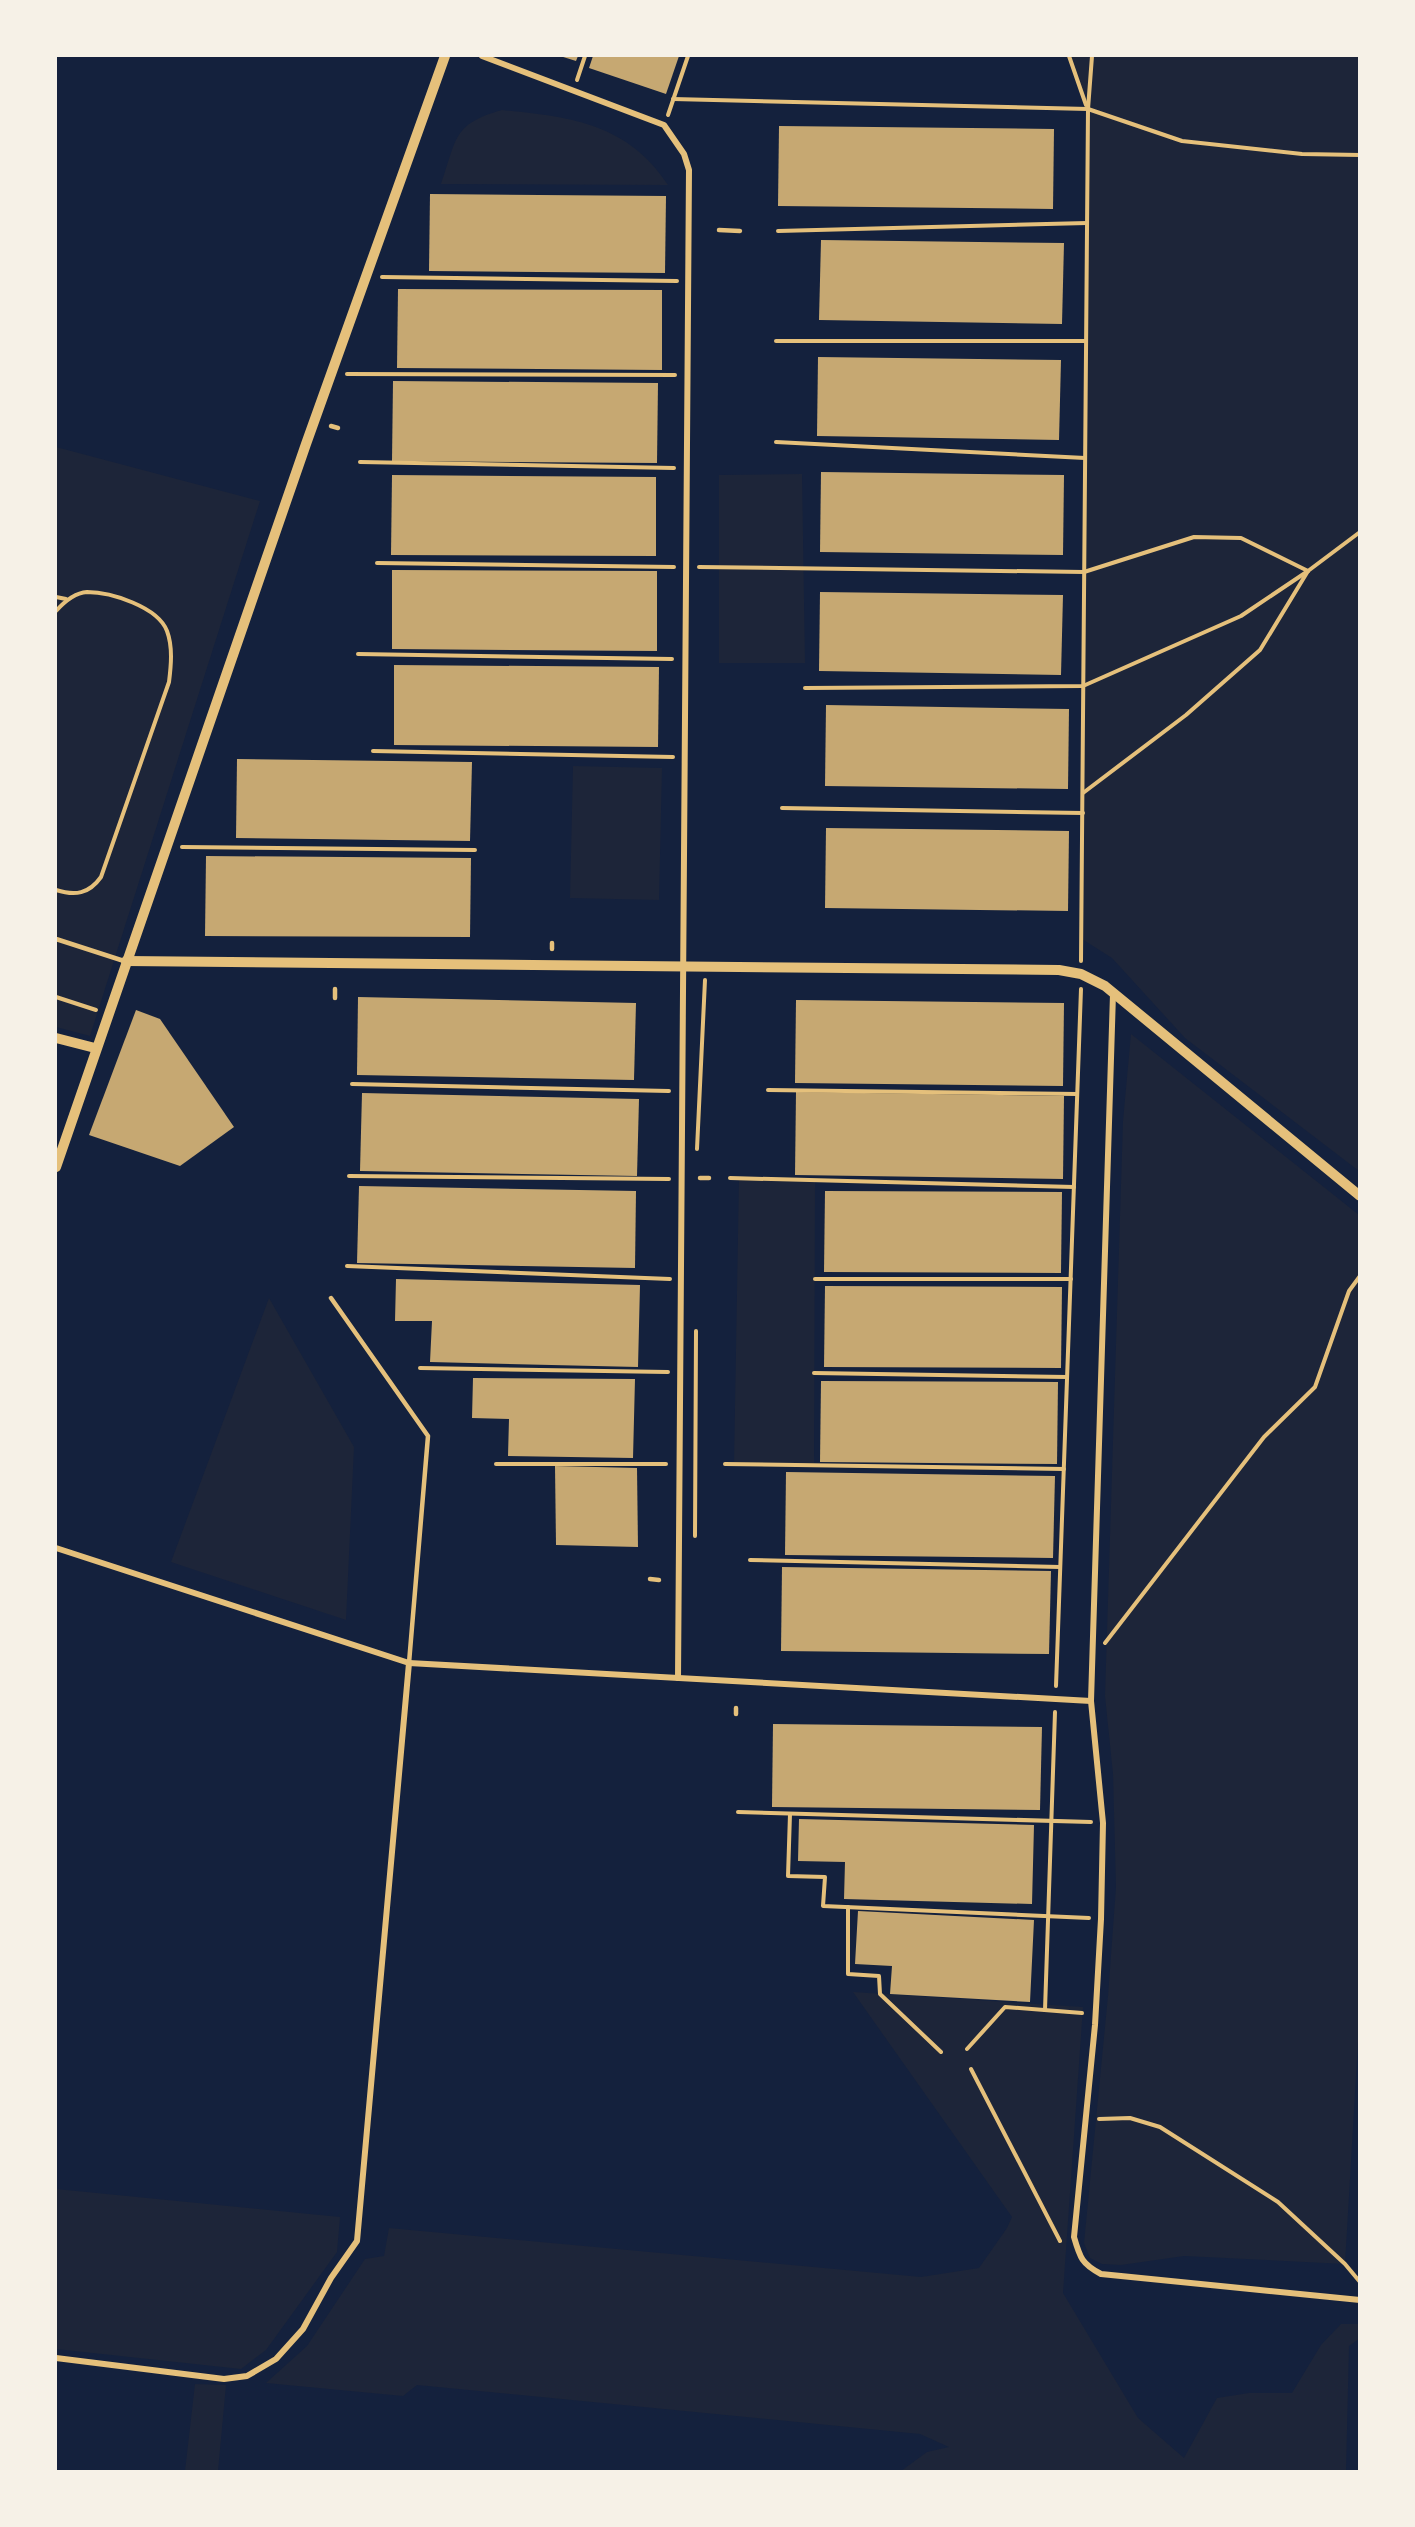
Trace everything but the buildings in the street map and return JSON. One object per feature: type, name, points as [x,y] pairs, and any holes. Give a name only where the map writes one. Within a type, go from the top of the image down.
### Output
[{"type":"street","points":[[56,1167],[95,1048],[445,56]]},
{"type":"street","points":[[482,56],[664,125],[684,154],[690,188],[678,1678]]},
{"type":"street","points":[[126,961],[1059,970],[1081,974],[1109,990],[1359,1196]]},
{"type":"street","points":[[1109,990],[1091,1701],[1102,1823],[1101,1918],[1096,2014],[1074,2237],[1086,2266],[1101,2274],[1359,2300]]},
{"type":"street","points":[[56,1038],[95,1048]]},
{"type":"street","points":[[56,1548],[409,1663],[1091,1701]]},
{"type":"street","points":[[56,2358],[224,2379],[247,2376],[276,2359],[303,2328],[331,2278],[357,2241],[409,1663]]},
{"type":"lane","points":[[719,230],[740,231]]},
{"type":"lane","points":[[331,426],[338,428]]},
{"type":"lane","points":[[56,939],[126,961]]},
{"type":"lane","points":[[335,989],[335,998]]},
{"type":"lane","points":[[700,1178],[709,1178]]},
{"type":"lane","points":[[331,1298],[428,1436],[409,1663]]},
{"type":"lane","points":[[650,1579],[659,1580]]},
{"type":"lane","points":[[736,1708],[736,1714]]},
{"type":"path","points":[[574,89],[585,56]]},
{"type":"path","points":[[664,125],[688,56]]},
{"type":"path","points":[[1069,56],[1088,109]]},
{"type":"path","points":[[1045,2010],[1081,974],[1088,109],[1092,56]]},
{"type":"path","points":[[674,99],[1088,109],[1182,141],[1302,154],[1359,155]]},
{"type":"path","points":[[778,231],[1087,223]]},
{"type":"path","points":[[394,277],[689,282]]},
{"type":"path","points":[[776,341],[1086,341]]},
{"type":"path","points":[[331,374],[688,375]]},
{"type":"path","points":[[776,442],[1085,458]]},
{"type":"path","points":[[360,462],[688,468]]},
{"type":"path","points":[[805,688],[1083,686],[1241,616],[1308,571],[1359,532]]},
{"type":"path","points":[[377,563],[1084,572],[1194,537],[1241,538],[1308,571]]},
{"type":"path","points":[[1083,793],[1186,716],[1260,650],[1308,571]]},
{"type":"path","points":[[56,611],[67,599],[86,592],[123,599],[152,612],[167,631],[172,661],[169,682],[101,878],[93,888],[83,893],[65,893],[56,890]]},
{"type":"path","points":[[56,597],[67,599]]},
{"type":"path","points":[[358,654],[686,660]]},
{"type":"path","points":[[373,751],[685,757]]},
{"type":"path","points":[[782,808],[1083,813]]},
{"type":"path","points":[[166,847],[475,850]]},
{"type":"path","points":[[697,1156],[706,968]]},
{"type":"path","points":[[56,997],[108,1013]]},
{"type":"path","points":[[352,1084],[683,1091]]},
{"type":"path","points":[[768,1090],[1077,1094]]},
{"type":"path","points":[[349,1176],[682,1179]]},
{"type":"path","points":[[730,1179],[1074,1187]]},
{"type":"path","points":[[347,1266],[681,1280]]},
{"type":"path","points":[[1093,1643],[1106,1642],[1263,1437],[1315,1387],[1349,1291],[1359,1275]]},
{"type":"path","points":[[815,1279],[1071,1279]]},
{"type":"path","points":[[694,1547],[696,1321]]},
{"type":"path","points":[[420,1368],[680,1372]]},
{"type":"path","points":[[814,1373],[1067,1377]]},
{"type":"path","points":[[496,1464],[680,1464]]},
{"type":"path","points":[[725,1464],[1064,1469]]},
{"type":"path","points":[[750,1560],[1060,1568]]},
{"type":"path","points":[[738,1812],[1102,1823]]},
{"type":"path","points":[[790,1814],[788,1876],[825,1877],[823,1906],[1101,1918]]},
{"type":"path","points":[[848,1907],[848,1974],[879,1976],[880,1994],[941,2052]]},
{"type":"path","points":[[967,2049],[1005,2007],[1096,2014]]},
{"type":"path","points":[[971,2069],[1066,2253],[1080,2256]]},
{"type":"path","points":[[1086,2119],[1130,2118],[1160,2127],[1278,2202],[1345,2264],[1359,2282]]},
{"type":"shaded area","points":[[1069,56],[1359,56],[1359,1171],[1185,1038],[1112,958],[1082,939],[1088,109]]},
{"type":"shaded area","points":[[502,110],[574,120],[615,136],[634,148],[652,164],[668,185],[441,184],[459,135],[474,121]]},
{"type":"shaded area","points":[[56,447],[260,501],[90,1036],[56,1027]]},
{"type":"shaded area","points":[[802,474],[805,663],[719,663],[719,475]]},
{"type":"shaded area","points":[[573,766],[662,768],[659,900],[570,898]]},
{"type":"shaded area","points":[[1131,1034],[1359,1215],[1359,2025],[1345,2264],[1184,2256],[1121,2265],[1102,2264],[1090,2258],[1084,2243],[1116,1887],[1113,1774],[1105,1696],[1123,1121]]},
{"type":"shaded area","points":[[739,1178],[815,1180],[814,1466],[734,1465]]},
{"type":"shaded area","points":[[269,1298],[354,1447],[346,1620],[171,1562]]},
{"type":"shaded area","points":[[853,1992],[1083,2007],[1063,2293],[1138,2418],[1184,2458],[1217,2398],[1249,2393],[1292,2393],[1321,2345],[1341,2324],[1359,2324],[1359,2339],[1349,2346],[1346,2471],[901,2471],[927,2452],[949,2447],[920,2434],[417,2385],[403,2396],[266,2383],[307,2346],[365,2259],[384,2256],[389,2228],[921,2277],[979,2268],[1012,2217]]},
{"type":"shaded area","points":[[56,2189],[340,2217],[337,2252],[266,2350],[241,2369],[56,2349]]},
{"type":"shaded area","points":[[195,2384],[226,2385],[218,2471],[185,2471]]}]
